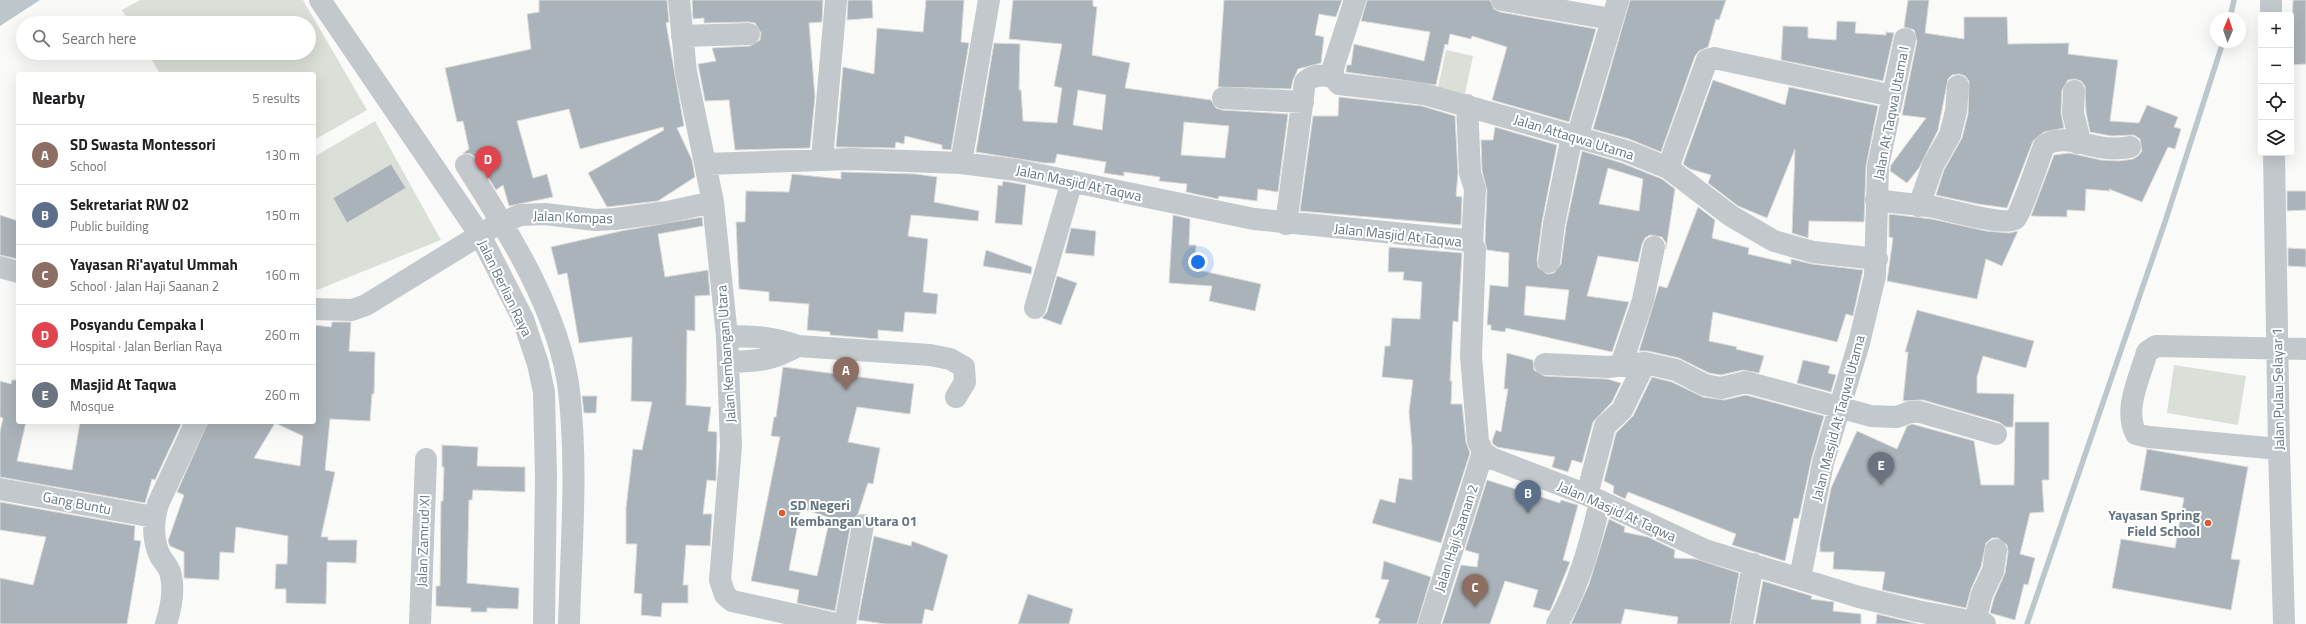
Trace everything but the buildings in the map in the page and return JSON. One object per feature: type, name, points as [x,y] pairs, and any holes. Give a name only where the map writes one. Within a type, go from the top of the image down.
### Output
[{"type":"street","name":"Jalan Berlian Raya","points":[[320,0],[480,235],[523,319],[536,358],[544,392],[546,477],[544,624]]},
{"type":"street","name":"Jalan Kembangan Utara","points":[[679,0],[689,88],[713,202],[728,336],[731,446],[720,580],[721,588],[725,595],[741,603],[836,624]]},
{"type":"street","points":[[822,159],[836,0]]},
{"type":"street","points":[[961,163],[989,0]]},
{"type":"street","points":[[1286,224],[1305,82],[1312,77],[1322,75],[1333,77],[1335,61],[1355,0]]},
{"type":"street","points":[[1502,0],[1614,10],[1575,137],[1554,224],[1549,262]]},
{"type":"street","points":[[2271,0],[2271,12]]},
{"type":"street","points":[[682,36],[749,34]]},
{"type":"street","name":"Jalan At Taqwa Utama I","points":[[1877,259],[1875,238],[1878,166],[1905,39]]},
{"type":"street","points":[[1668,168],[1707,60],[1714,58],[1893,96]]},
{"type":"street","name":"Jalan Attaqwa Utama","points":[[1333,77],[1335,82],[1344,86],[1404,91],[1467,105],[1626,151],[1668,168],[1731,216],[1774,241],[1813,252],[1877,259]]},
{"type":"street","points":[[1919,206],[1933,165],[1950,134],[1956,111],[1958,86]]},
{"type":"street","points":[[2074,91],[2073,114],[2078,133],[2078,143]]},
{"type":"street","points":[[1223,98],[1303,102]]},
{"type":"street","points":[[1467,105],[1470,173],[1474,189],[1472,244]]},
{"type":"street","points":[[1876,200],[1919,206],[1979,218],[2010,221],[2016,218],[2022,209],[2026,190],[2044,146],[2050,141],[2063,140],[2116,149],[2130,147]]},
{"type":"street","name":"Jalan Pulau Selayar 1","points":[[2274,156],[2279,449],[2284,624]]},
{"type":"street","name":"Jalan Masjid At Taqwa","points":[[706,164],[822,159],[961,163],[1016,170],[1224,214],[1286,224],[1465,240],[1472,244],[1475,249],[1471,356],[1478,441],[1483,452],[1490,458],[1594,499],[1705,550],[1800,578],[1916,618],[1980,623]]},
{"type":"street","name":"Jalan Berlian Raya","points":[[466,165],[517,247],[555,333],[569,391],[573,465],[569,624]]},
{"type":"street","points":[[1035,308],[1072,182]]},
{"type":"street","name":"Jalan Kompas","points":[[316,309],[352,310],[366,305],[502,222],[520,215],[532,214],[595,220],[615,219],[666,212],[713,202]]},
{"type":"street","points":[[1621,365],[1643,300],[1654,247]]},
{"type":"street","name":"Jalan Masjid At Taqwa Utama","points":[[1800,578],[1823,463],[1859,342],[1877,259]]},
{"type":"street","points":[[0,267],[16,271]]},
{"type":"street","points":[[728,336],[762,336],[780,339],[798,346],[930,355],[950,359],[964,367],[965,382],[956,397]]},
{"type":"street","points":[[729,362],[762,361],[781,355],[798,346]]},
{"type":"street","points":[[2279,449],[2149,437],[2136,434],[2131,424],[2131,406],[2147,352],[2156,346],[2306,349]]},
{"type":"street","points":[[1544,364],[1608,367],[1645,364],[1676,370],[1690,379],[1710,386],[1721,388],[1746,382],[1871,416],[1897,417],[1910,412],[1920,412],[1996,434]]},
{"type":"street","points":[[1558,624],[1574,592],[1587,556],[1605,426],[1622,410],[1645,364]]},
{"type":"street","points":[[544,392],[569,391]]},
{"type":"street","points":[[166,624],[172,586],[170,571],[160,555],[154,538],[154,517],[158,504],[195,424]]},
{"type":"street","name":"Jalan Haji Saanan 2","points":[[1429,624],[1483,452]]},
{"type":"street","name":"Jalan Zamrud XI","points":[[420,624],[426,459]]},
{"type":"street","name":"Gang Buntu","points":[[0,489],[154,517]]},
{"type":"street","points":[[845,624],[863,525]]},
{"type":"street","points":[[1980,623],[1982,594],[1993,571],[1996,550]]},
{"type":"street","points":[[1742,624],[1753,564]]},
{"type":"shaded area","points":[[0,0],[40,0],[0,26]]},
{"type":"shaded area","points":[[140,0],[303,0],[312,16],[126,16],[122,10]]},
{"type":"shaded area","points":[[316,22],[367,110],[316,139],[316,72],[159,72],[152,60],[316,60]]},
{"type":"shaded area","points":[[1446,50],[1473,56],[1463,103],[1436,97]]},
{"type":"shaded area","points":[[375,121],[441,240],[316,289],[316,156]]},
{"type":"shaded area","points":[[2174,365],[2246,376],[2238,425],[2167,413]]},
{"type":"waterway","points":[[2231,12],[2234,0]]},
{"type":"waterway","points":[[2027,624],[2166,219],[2221,48]]},
{"type":"place","name":"Posyandu Cempaka I","points":[[488,179]]},
{"type":"place","name":"SD Swasta Montessori","points":[[846,390]]},
{"type":"place","name":"Masjid At Taqwa","points":[[1881,485]]},
{"type":"place","name":"SD Negeri Kembangan Utara 01","points":[[782,513]]},
{"type":"place","name":"Sekretariat RW 02","points":[[1528,513]]},
{"type":"place","name":"Yayasan Spring Field School","points":[[2208,523]]},
{"type":"place","name":"Yayasan Ri'ayatul Ummah","points":[[1475,607]]}]
